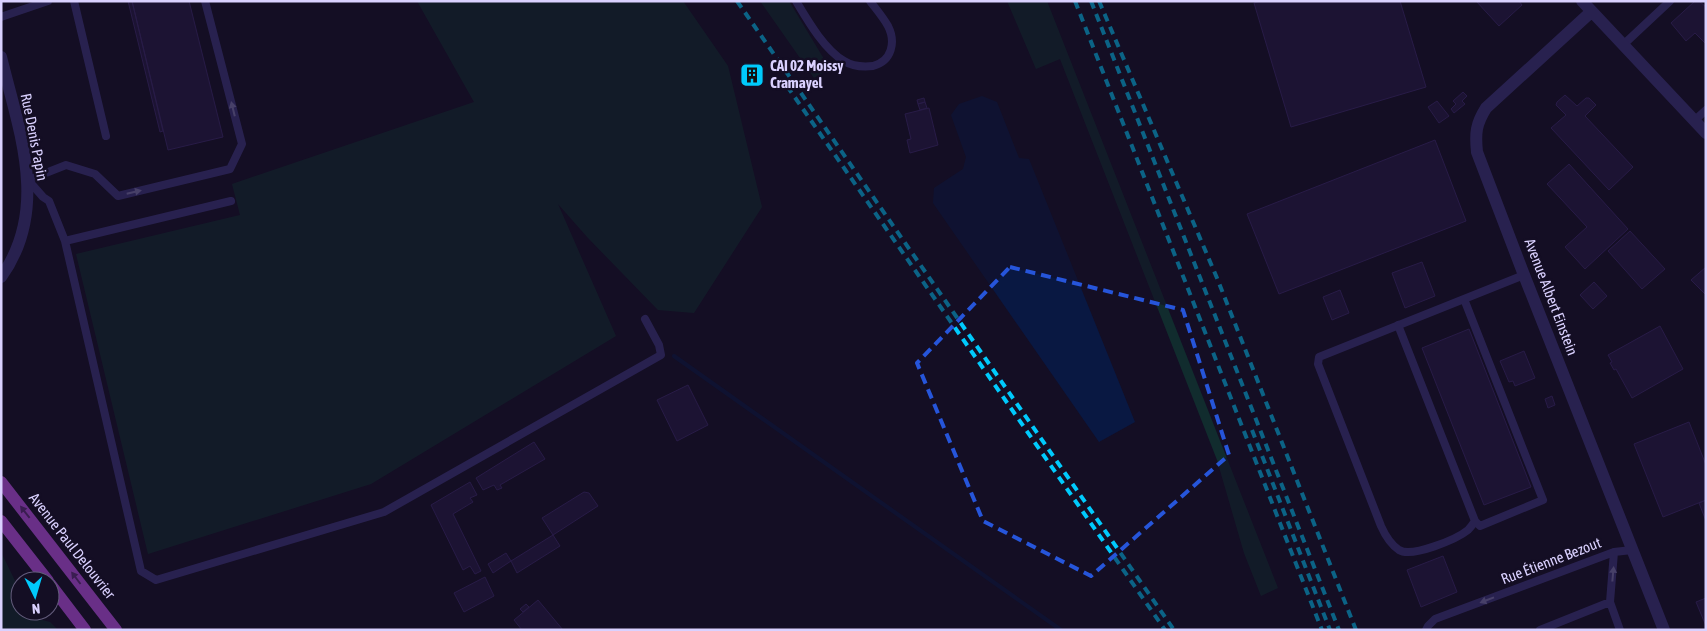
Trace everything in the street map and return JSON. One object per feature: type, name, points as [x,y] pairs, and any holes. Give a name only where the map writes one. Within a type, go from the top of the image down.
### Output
[{"type":"main road","name":"Avenue Paul Delouvrier","points":[[1,482],[116,630]]},
{"type":"main road","points":[[1,521],[40,571]]},
{"type":"main road","points":[[60,597],[85,630]]},
{"type":"street","points":[[1582,1],[1706,133]]},
{"type":"street","name":"Avenue Albert Einstein","points":[[1591,12],[1486,108],[1478,120],[1475,136],[1478,152],[1524,274],[1664,630]]},
{"type":"street","name":"Rue Denis Papin","points":[[1,57],[26,160],[28,180],[28,201],[22,234],[14,258],[1,277]]},
{"type":"lane","points":[[1,17],[48,1]]},
{"type":"lane","points":[[74,1],[106,136]]},
{"type":"lane","points":[[205,1],[242,144],[230,169],[118,196],[94,174],[66,165],[28,180],[49,201],[65,241],[141,571],[156,580],[384,512],[661,355],[659,345],[645,319]]},
{"type":"lane","points":[[796,1],[828,46],[844,61],[862,66],[880,64],[888,58],[891,51],[892,42],[888,27],[870,1]]},
{"type":"lane","points":[[1623,45],[1670,1]]},
{"type":"lane","points":[[1694,121],[1706,110]]},
{"type":"lane","points":[[65,241],[231,201]]},
{"type":"lane","points":[[1475,521],[1468,530],[1453,539],[1413,553],[1400,551],[1388,540],[1377,517],[1318,364],[1319,358],[1524,274]]},
{"type":"lane","points":[[1398,325],[1475,521],[1480,526],[1543,500],[1464,299]]},
{"type":"lane","points":[[1614,552],[1632,550]]},
{"type":"lane","name":"Rue Étienne Bezout","points":[[1426,630],[1436,619],[1614,552],[1610,602],[1620,630]]},
{"type":"lane","points":[[1540,630],[1610,602]]},
{"type":"highlighted area","points":[[1010,267],[1183,310],[1229,455],[1091,576],[983,521],[917,363]]},
{"type":"green space","points":[[417,1],[683,1],[728,66],[762,207],[694,313],[658,310],[588,238],[558,204],[616,336],[371,484],[148,554],[76,254],[240,215],[232,184],[474,102]]},
{"type":"green space","points":[[760,1],[789,1],[830,69],[814,78]]},
{"type":"green space","points":[[1007,1],[1047,1],[1278,588],[1261,596],[1244,553],[1217,460],[1060,59],[1036,69]]},
{"type":"green space","points":[[1,552],[10,571],[10,621],[46,621],[58,630],[1,630]]},
{"type":"water","points":[[982,96],[997,102],[1019,158],[1029,159],[1135,422],[1099,442],[933,203],[934,188],[963,169],[966,157],[951,115],[959,104]]},
{"type":"building","points":[[128,1],[132,1],[163,131],[160,132]]},
{"type":"building","points":[[132,1],[189,1],[223,137],[168,150]]},
{"type":"building","points":[[1261,1],[1400,1],[1426,87],[1291,127],[1254,3]]},
{"type":"building","points":[[1476,1],[1519,1],[1522,5],[1499,26]]},
{"type":"building","points":[[1695,1],[1699,1],[1706,7],[1706,44],[1695,33],[1686,41],[1671,23]]},
{"type":"building","name":"CAI 02 Moissy Cramayel","points":[[752,64],[762,81],[753,86],[742,70]]},
{"type":"building","points":[[1463,92],[1467,96],[1462,101],[1465,104],[1454,113],[1451,109],[1456,104],[1453,101]]},
{"type":"building","points":[[1565,95],[1577,106],[1586,98],[1589,98],[1596,105],[1585,116],[1633,167],[1609,190],[1551,128],[1566,115],[1556,105]]},
{"type":"building","points":[[924,98],[925,102],[918,104],[917,100]]},
{"type":"building","points":[[1437,101],[1449,116],[1439,123],[1428,107]]},
{"type":"building","points":[[925,102],[927,108],[920,110],[918,104]]},
{"type":"building","points":[[929,108],[938,145],[910,153],[907,140],[911,139],[905,114]]},
{"type":"building","points":[[1435,140],[1466,221],[1279,294],[1247,214]]},
{"type":"building","points":[[1569,164],[1628,229],[1585,269],[1565,247],[1587,227],[1547,184]]},
{"type":"building","points":[[1630,231],[1665,269],[1642,289],[1608,251]]},
{"type":"building","points":[[1422,262],[1435,296],[1405,308],[1392,273]]},
{"type":"building","points":[[1706,267],[1706,295],[1691,280]]},
{"type":"building","points":[[1594,282],[1607,296],[1593,309],[1580,295]]},
{"type":"building","points":[[1340,290],[1349,313],[1332,320],[1323,297]]},
{"type":"building","points":[[1660,326],[1683,369],[1632,398],[1616,369],[1614,370],[1610,363],[1612,362],[1608,355]]},
{"type":"building","points":[[1469,329],[1531,487],[1484,505],[1422,348]]},
{"type":"building","points":[[1524,351],[1535,378],[1515,386],[1513,381],[1509,382],[1500,361]]},
{"type":"building","points":[[688,385],[708,425],[677,441],[657,400]]},
{"type":"building","points":[[1552,396],[1555,405],[1548,408],[1545,399]]},
{"type":"building","points":[[1689,422],[1706,465],[1706,500],[1663,517],[1634,444]]},
{"type":"building","points":[[534,442],[545,459],[500,485],[502,488],[497,490],[494,485],[483,490],[476,478]]},
{"type":"building","points":[[470,482],[477,495],[470,498],[473,502],[453,514],[481,571],[475,574],[470,566],[463,570],[431,505]]},
{"type":"building","points":[[584,492],[589,493],[598,506],[553,535],[542,518]]},
{"type":"building","points":[[1706,500],[1706,521],[1699,503]]},
{"type":"building","points":[[553,535],[560,546],[517,573],[511,561]]},
{"type":"building","points":[[506,553],[511,561],[493,573],[488,564]]},
{"type":"building","points":[[1443,556],[1457,592],[1421,607],[1407,570]]},
{"type":"building","points":[[485,577],[494,596],[464,612],[454,593]]},
{"type":"building","points":[[1706,598],[1706,626],[1696,602]]},
{"type":"building","points":[[538,600],[563,630],[522,630],[514,620]]},
{"type":"building","points":[[526,604],[529,607],[523,612],[520,609]]},
{"type":"waterway","points":[[674,356],[1061,630]]},
{"type":"railway","points":[[737,1],[1174,630]]},
{"type":"railway","points":[[1075,1],[1322,630]]},
{"type":"railway","points":[[1091,1],[1339,630]]},
{"type":"railway","points":[[1099,1],[1217,278],[1356,630]]},
{"type":"railway","points":[[787,86],[1165,630]]},
{"type":"railway","points":[[1252,430],[1330,630]]},
{"type":"place","name":"CAI 02 Moissy Cramayel","points":[[752,75]]}]
